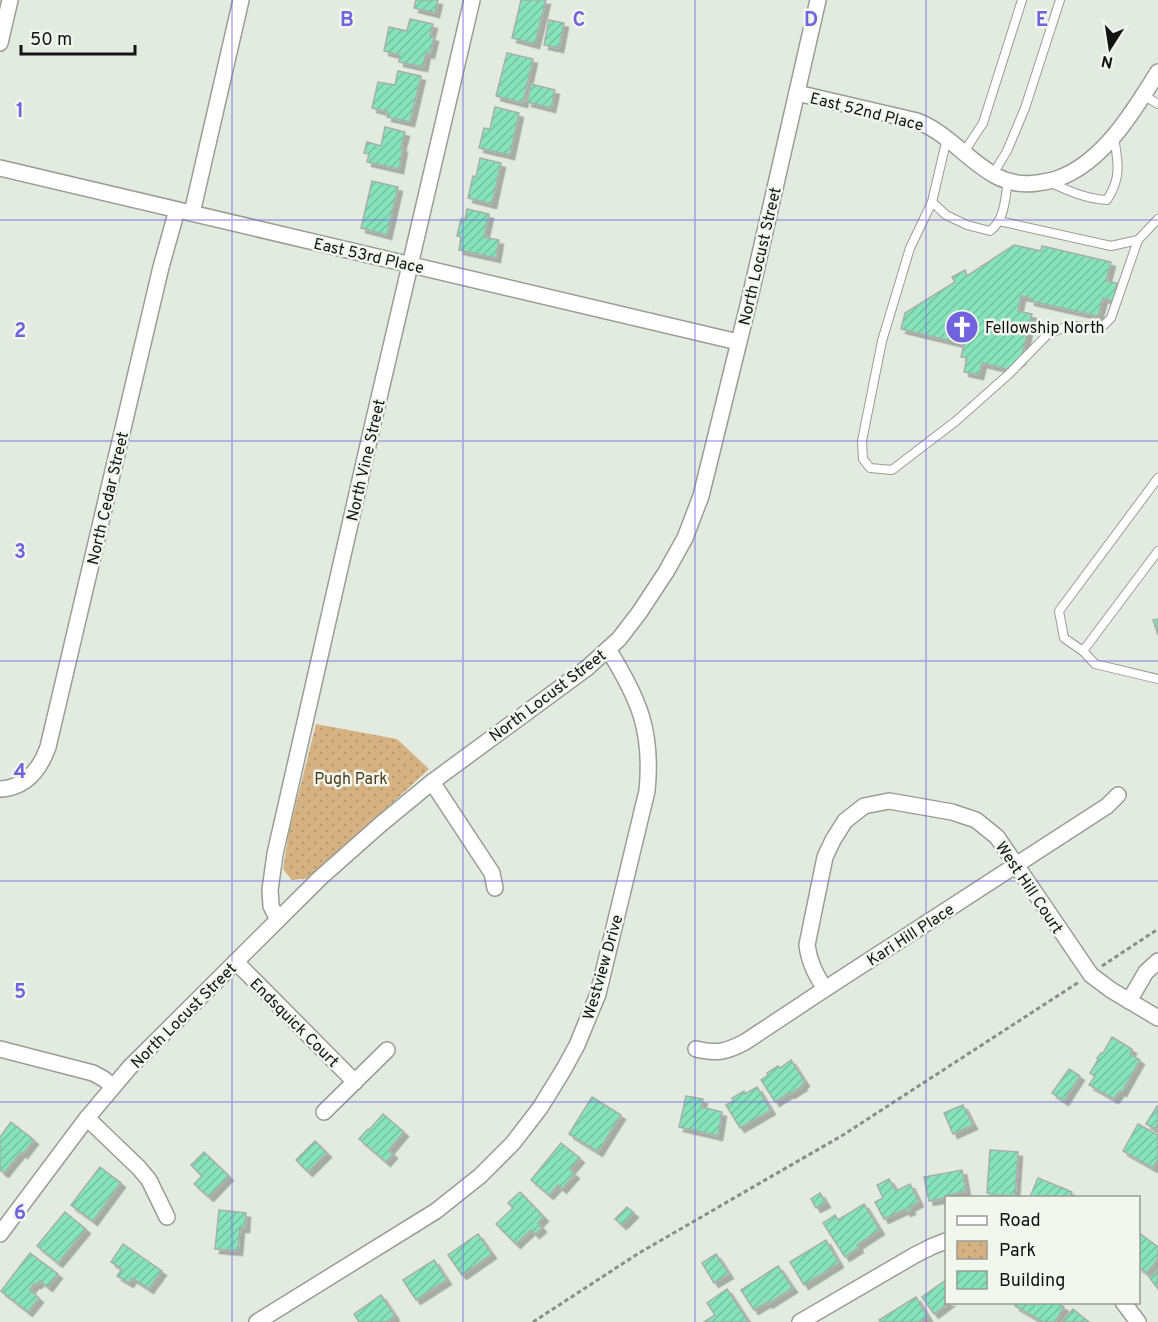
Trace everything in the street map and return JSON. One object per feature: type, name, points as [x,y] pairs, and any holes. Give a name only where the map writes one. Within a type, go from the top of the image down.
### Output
[{"type":"street","points":[[0,43],[10,0]]},
{"type":"street","points":[[192,213],[241,0]]},
{"type":"street","name":"North Vine Street","points":[[278,920],[271,906],[270,890],[275,854],[472,0]]},
{"type":"street","name":"North Locust Street","points":[[87,1118],[130,1067],[338,862],[432,782],[587,668],[619,639],[666,572],[693,521],[701,496],[818,0]]},
{"type":"street","name":"East 52nd Place","points":[[797,93],[929,126],[993,174],[1008,181],[1030,184],[1059,178],[1094,158],[1114,135],[1158,72]]},
{"type":"street","name":"East 53rd Place","points":[[0,168],[738,342]]},
{"type":"street","name":"North Cedar Street","points":[[0,789],[15,787],[27,780],[36,772],[48,747],[161,267],[177,210]]},
{"type":"street","name":"Westview Drive","points":[[258,1322],[436,1211],[480,1176],[513,1143],[540,1108],[564,1069],[598,994],[647,791],[649,770],[642,715],[626,679],[608,649]]},
{"type":"street","points":[[432,782],[492,873],[495,888]]},
{"type":"street","name":"Kari Hill Place","points":[[696,1049],[720,1052],[731,1050],[745,1042],[1107,806],[1118,795]]},
{"type":"street","name":"West Hill Court","points":[[825,989],[808,957],[807,945],[825,857],[832,840],[845,821],[864,806],[889,801],[952,812],[976,820],[997,837],[1091,975],[1111,990],[1158,1018]]},
{"type":"street","points":[[1129,1001],[1146,972],[1158,961]]},
{"type":"street","name":"Endsquick Court","points":[[236,962],[355,1082]]},
{"type":"street","points":[[0,1049],[93,1073],[113,1087]]},
{"type":"street","points":[[324,1113],[387,1050]]},
{"type":"street","points":[[0,1234],[87,1118],[149,1180],[167,1217]]},
{"type":"street","points":[[800,1322],[915,1255],[945,1241]]},
{"type":"street","points":[[1124,1304],[1138,1322]]},
{"type":"lane","points":[[964,152],[983,123],[1022,0]]},
{"type":"lane","points":[[993,174],[1007,151],[1025,108],[1060,0]]},
{"type":"lane","points":[[1143,95],[1158,104]]},
{"type":"lane","points":[[1047,182],[1079,195],[1107,200],[1114,189],[1119,168],[1114,135]]},
{"type":"lane","points":[[947,138],[932,202],[910,248],[882,341],[862,441],[863,459],[870,468],[892,470],[956,421],[1009,374],[1048,334],[1071,325],[1082,327],[1104,325],[1111,318],[1138,240],[1158,219]]},
{"type":"lane","points":[[932,202],[946,215],[967,225],[990,231],[997,226],[1004,208],[1008,181]]},
{"type":"lane","points":[[999,221],[1112,246],[1138,240]]},
{"type":"lane","points":[[1158,478],[1059,611],[1064,638],[1083,651],[1095,664],[1158,679]]},
{"type":"lane","points":[[1083,651],[1158,551]]},
{"type":"path","points":[[532,1322],[639,1253],[843,1135],[1091,975],[1158,929]]},
{"type":"green space","name":"Pugh Park","points":[[316,724],[397,739],[429,769],[311,878],[292,880],[283,869],[289,832]]},
{"type":"building","points":[[416,0],[438,0],[435,13],[414,8]]},
{"type":"building","points":[[521,0],[546,0],[535,44],[512,38]]},
{"type":"building","points":[[410,19],[433,24],[430,36],[434,37],[430,54],[426,53],[423,67],[399,62],[400,55],[384,51],[389,27],[407,31]]},
{"type":"building","points":[[549,20],[564,23],[559,48],[544,45]]},
{"type":"building","points":[[507,53],[533,59],[523,103],[496,96]]},
{"type":"building","points":[[398,71],[421,76],[410,122],[387,117],[388,112],[372,108],[378,82],[395,85]]},
{"type":"building","points":[[531,84],[555,90],[551,108],[527,102]]},
{"type":"building","points":[[495,107],[519,113],[510,155],[479,148],[484,128],[490,129]]},
{"type":"building","points":[[385,127],[405,132],[399,169],[367,162],[369,154],[364,153],[367,142],[381,146]]},
{"type":"building","points":[[480,158],[501,163],[492,204],[468,198]]},
{"type":"building","points":[[372,181],[398,187],[387,235],[361,228]]},
{"type":"building","points":[[467,209],[489,214],[484,237],[499,240],[496,258],[459,250],[461,237],[457,236],[461,219],[465,220]]},
{"type":"building","points":[[1014,245],[1041,251],[1042,246],[1111,262],[1106,281],[1117,283],[1113,301],[1103,298],[1098,316],[1030,301],[1031,298],[1021,296],[1018,311],[1032,314],[1021,360],[1007,369],[982,363],[979,375],[964,372],[967,358],[961,357],[964,344],[901,329],[905,313],[955,282],[952,277],[965,270],[967,276]]},
{"type":"building","points":[[1158,619],[1158,635],[1153,620]]},
{"type":"building","points":[[1112,1037],[1132,1049],[1130,1054],[1140,1060],[1122,1092],[1120,1091],[1114,1099],[1089,1085],[1095,1076],[1090,1073],[1097,1058],[1103,1053]]},
{"type":"building","points":[[791,1060],[805,1082],[803,1086],[775,1102],[761,1080],[768,1075],[767,1073]]},
{"type":"building","points":[[1069,1069],[1080,1076],[1064,1101],[1052,1093]]},
{"type":"building","points":[[757,1087],[771,1110],[740,1128],[726,1105],[733,1101],[732,1098],[744,1091],[745,1094]]},
{"type":"building","points":[[686,1096],[703,1099],[701,1107],[722,1112],[718,1136],[679,1127]]},
{"type":"building","points":[[592,1097],[621,1115],[598,1152],[569,1134]]},
{"type":"building","points":[[963,1105],[973,1125],[953,1134],[944,1113]]},
{"type":"building","points":[[1157,1106],[1158,1124],[1155,1129],[1146,1124]]},
{"type":"building","points":[[383,1114],[404,1132],[389,1150],[393,1154],[386,1162],[359,1139]]},
{"type":"building","points":[[11,1122],[34,1140],[4,1173],[0,1170],[0,1137]]},
{"type":"building","points":[[1138,1124],[1158,1135],[1158,1159],[1153,1168],[1123,1151]]},
{"type":"building","points":[[315,1141],[327,1153],[308,1172],[296,1160]]},
{"type":"building","points":[[561,1143],[580,1158],[570,1170],[575,1174],[562,1189],[558,1185],[549,1195],[531,1180]]},
{"type":"building","points":[[990,1150],[1018,1152],[1015,1196],[990,1196],[990,1193],[987,1193]]},
{"type":"building","points":[[204,1152],[229,1176],[209,1197],[194,1184],[202,1176],[191,1165]]},
{"type":"building","points":[[100,1167],[121,1183],[93,1221],[71,1205]]},
{"type":"building","points":[[962,1170],[966,1191],[929,1201],[924,1177]]},
{"type":"building","points":[[1038,1178],[1072,1192],[1071,1196],[1030,1196]]},
{"type":"building","points":[[889,1179],[896,1191],[910,1184],[919,1202],[910,1207],[911,1210],[906,1212],[905,1209],[884,1219],[875,1202],[883,1198],[877,1185]]},
{"type":"building","points":[[520,1192],[544,1217],[538,1223],[542,1228],[535,1234],[531,1230],[516,1244],[496,1224],[513,1208],[508,1203]]},
{"type":"building","points":[[820,1193],[826,1203],[816,1208],[811,1199]]},
{"type":"building","points":[[864,1204],[880,1230],[857,1245],[859,1248],[845,1257],[823,1223],[835,1215],[838,1220]]},
{"type":"building","points":[[627,1207],[634,1213],[622,1225],[615,1219]]},
{"type":"building","points":[[219,1210],[246,1213],[245,1228],[240,1228],[238,1251],[215,1249]]},
{"type":"building","points":[[65,1212],[86,1229],[58,1263],[37,1246]]},
{"type":"building","points":[[478,1234],[492,1254],[462,1275],[448,1255]]},
{"type":"building","points":[[1140,1234],[1158,1247],[1158,1259],[1147,1273],[1140,1268]]},
{"type":"building","points":[[826,1240],[839,1263],[804,1285],[790,1262]]},
{"type":"building","points":[[123,1244],[162,1271],[149,1289],[132,1278],[129,1283],[117,1276],[122,1269],[111,1262]]},
{"type":"building","points":[[30,1253],[58,1274],[48,1287],[40,1281],[34,1284],[30,1290],[39,1298],[28,1312],[1,1291]]},
{"type":"building","points":[[716,1254],[729,1274],[714,1283],[702,1263]]},
{"type":"building","points":[[434,1260],[447,1280],[416,1300],[403,1280]]},
{"type":"building","points":[[778,1266],[793,1288],[754,1310],[741,1290]]},
{"type":"building","points":[[1158,1270],[1158,1289],[1149,1277]]},
{"type":"building","points":[[945,1281],[945,1304],[947,1304],[934,1314],[922,1297]]},
{"type":"building","points":[[727,1289],[748,1321],[704,1322],[715,1315],[707,1303]]},
{"type":"building","points":[[381,1295],[395,1316],[386,1322],[359,1322],[354,1314]]},
{"type":"building","points":[[916,1297],[928,1317],[919,1322],[881,1322],[879,1320]]},
{"type":"building","points":[[1016,1304],[1059,1304],[1064,1307],[1055,1322],[1043,1322],[1015,1306]]},
{"type":"building","points":[[1073,1309],[1089,1322],[1062,1322]]},
{"type":"place","name":"Fellowship North","points":[[962,327]]}]
